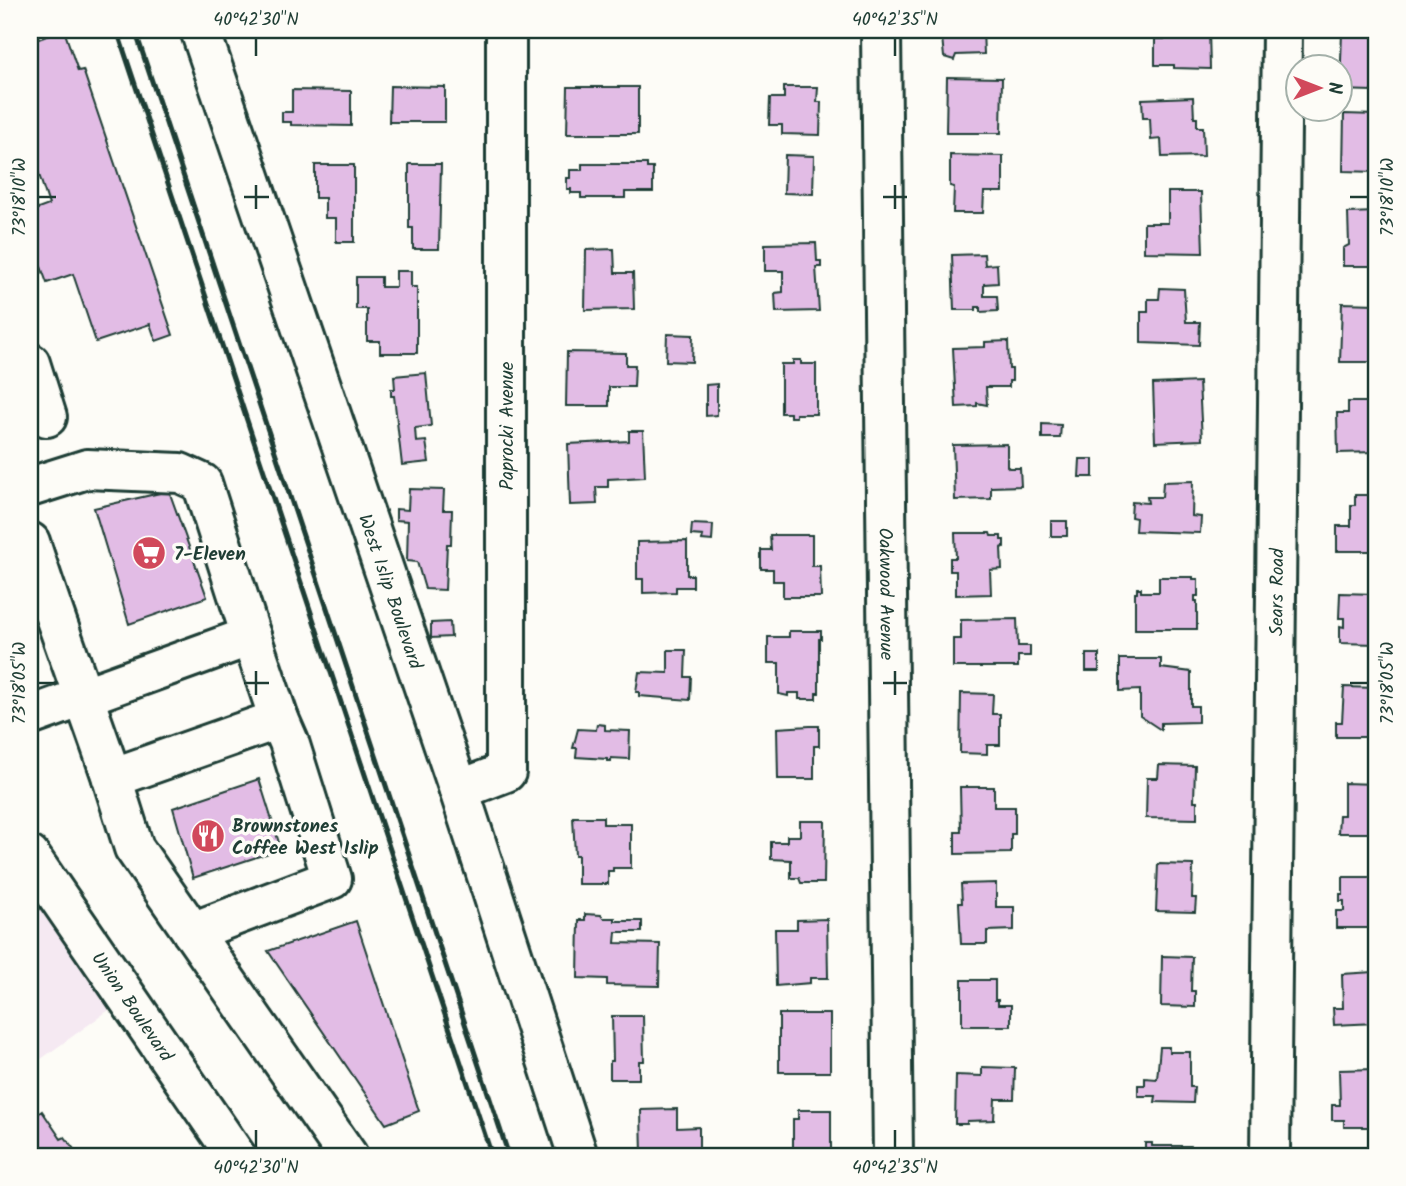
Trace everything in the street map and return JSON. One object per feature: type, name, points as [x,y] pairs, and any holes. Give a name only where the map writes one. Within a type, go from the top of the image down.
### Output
[{"type":"street","name":"West Islip Boulevard","points":[[200,30],[458,790],[578,1156]]},
{"type":"street","name":"Paprocki Avenue","points":[[458,790],[506,772],[506,30]]},
{"type":"street","name":"Oakwood Avenue","points":[[881,30],[893,1156]]},
{"type":"street","name":"Sears Road","points":[[1270,1156],[1282,30]]},
{"type":"street","points":[[32,375],[47,417]]},
{"type":"street","points":[[30,487],[87,469],[180,472],[202,483],[332,879],[192,932]]},
{"type":"street","points":[[33,564],[84,697],[134,848],[348,1156]]},
{"type":"street","points":[[30,716],[251,636]]},
{"type":"street","points":[[112,778],[279,719]]},
{"type":"street","name":"Union Boulevard","points":[[30,856],[228,1154]]},
{"type":"shaded area","points":[[30,886],[109,1010],[30,1067]]},
{"type":"building","points":[[64,30],[78,71],[83,70],[173,335],[156,341],[150,324],[96,342],[73,274],[47,283],[30,246],[30,212],[49,205],[30,147],[30,42]]},
{"type":"building","points":[[944,30],[983,30],[984,54],[956,55],[954,60],[944,57]]},
{"type":"building","points":[[1173,30],[1209,30],[1210,69],[1155,65],[1155,39],[1173,39]]},
{"type":"building","points":[[1342,32],[1374,33],[1376,78],[1372,78],[1372,91],[1354,90],[1354,52],[1341,52]]},
{"type":"building","points":[[947,77],[1002,78],[1001,133],[946,133]]},
{"type":"building","points":[[390,86],[445,87],[445,122],[389,122]]},
{"type":"building","points":[[568,87],[638,87],[638,134],[567,134]]},
{"type":"building","points":[[784,87],[818,87],[817,102],[821,102],[820,135],[782,134],[782,125],[769,125],[770,98],[784,98]]},
{"type":"building","points":[[292,90],[351,91],[351,126],[291,125],[291,122],[282,122],[282,112],[292,112]]},
{"type":"building","points":[[1193,97],[1197,127],[1203,127],[1204,156],[1162,157],[1161,139],[1151,140],[1150,118],[1143,118],[1142,99]]},
{"type":"building","points":[[1354,114],[1376,115],[1376,172],[1343,171],[1344,122],[1354,122]]},
{"type":"building","points":[[785,155],[814,156],[813,194],[784,193]]},
{"type":"building","points":[[950,155],[1003,156],[1003,192],[984,192],[983,213],[953,213],[954,187],[950,186]]},
{"type":"building","points":[[409,164],[441,164],[439,249],[413,249],[413,228],[409,228]]},
{"type":"building","points":[[582,164],[647,164],[647,168],[653,168],[653,192],[625,192],[625,198],[581,198],[581,193],[571,193],[571,189],[567,189],[567,178],[570,178],[570,170],[582,170]]},
{"type":"building","points":[[315,165],[354,165],[354,242],[336,242],[336,218],[325,218],[325,198],[315,198]]},
{"type":"building","points":[[1168,192],[1201,192],[1203,253],[1144,252],[1144,223],[1168,223]]},
{"type":"building","points":[[1376,212],[1376,266],[1343,266],[1343,248],[1349,245],[1348,213]]},
{"type":"building","points":[[816,243],[817,261],[821,261],[821,267],[816,267],[819,311],[776,312],[775,293],[783,292],[783,271],[765,271],[765,244]]},
{"type":"building","points":[[614,249],[615,273],[633,273],[634,309],[585,310],[586,250]]},
{"type":"building","points":[[984,254],[985,265],[997,264],[998,283],[984,284],[984,296],[997,296],[998,311],[980,312],[980,307],[976,307],[976,310],[954,310],[952,255]]},
{"type":"building","points":[[396,271],[411,271],[411,287],[417,287],[417,353],[380,353],[380,341],[367,341],[367,309],[356,309],[356,277],[381,277],[381,287],[396,287]]},
{"type":"building","points":[[1160,288],[1184,289],[1186,322],[1200,322],[1199,345],[1141,343],[1141,312],[1148,312],[1148,299],[1159,299]]},
{"type":"building","points":[[1342,303],[1376,304],[1375,362],[1340,362]]},
{"type":"building","points":[[667,334],[693,335],[692,362],[666,361]]},
{"type":"building","points":[[1008,341],[1009,369],[1012,369],[1009,387],[986,387],[987,405],[977,403],[977,406],[956,407],[953,348],[985,347],[985,342]]},
{"type":"building","points":[[567,352],[626,353],[626,365],[635,365],[634,387],[609,387],[609,406],[566,406]]},
{"type":"building","points":[[793,360],[801,360],[801,364],[816,364],[816,414],[796,414],[796,417],[790,417],[790,413],[781,413],[781,364],[793,364]]},
{"type":"building","points":[[426,373],[431,426],[415,428],[416,442],[426,441],[429,462],[402,465],[394,396],[391,396],[391,389],[395,389],[394,376]]},
{"type":"building","points":[[1199,382],[1202,440],[1155,442],[1153,384]]},
{"type":"building","points":[[717,384],[717,415],[706,416],[706,385]]},
{"type":"building","points":[[1348,402],[1376,402],[1376,452],[1338,453],[1337,413],[1348,413]]},
{"type":"building","points":[[1042,424],[1061,425],[1060,438],[1042,438]]},
{"type":"building","points":[[629,431],[643,431],[645,477],[608,479],[608,487],[596,487],[597,504],[570,505],[568,444],[629,441]]},
{"type":"building","points":[[1007,444],[1007,466],[1020,468],[1021,486],[991,487],[991,499],[955,500],[953,445]]},
{"type":"building","points":[[1080,459],[1093,459],[1093,477],[1079,477]]},
{"type":"building","points":[[1193,481],[1192,516],[1201,517],[1200,533],[1135,531],[1136,518],[1131,517],[1132,502],[1148,503],[1147,497],[1162,497],[1163,482]]},
{"type":"building","points":[[409,489],[444,490],[443,510],[452,510],[445,590],[425,589],[417,562],[407,561],[408,521],[396,520],[396,509],[408,510]]},
{"type":"building","name":"7-Eleven","points":[[169,491],[207,597],[129,624],[94,508]]},
{"type":"building","points":[[1355,495],[1376,495],[1376,551],[1337,551],[1337,526],[1351,526],[1351,505],[1355,505]]},
{"type":"building","points":[[1051,521],[1067,521],[1067,536],[1051,536]]},
{"type":"building","points":[[692,524],[713,525],[712,541],[702,540],[703,536],[691,535]]},
{"type":"building","points":[[955,533],[990,533],[991,536],[1001,536],[1001,540],[1004,540],[1004,547],[1001,548],[1002,569],[990,570],[991,594],[956,595],[956,571],[950,571],[950,558],[956,558]]},
{"type":"building","points":[[770,535],[812,535],[812,566],[820,566],[821,597],[783,597],[783,581],[773,581],[773,569],[761,569],[761,550],[771,550]]},
{"type":"building","points":[[687,541],[687,575],[693,575],[693,587],[676,587],[676,592],[643,593],[643,579],[637,579],[637,542]]},
{"type":"building","points":[[1159,577],[1198,579],[1198,596],[1195,596],[1197,629],[1135,629],[1137,588],[1141,588],[1141,592],[1159,592]]},
{"type":"building","points":[[1340,593],[1376,594],[1376,644],[1340,643],[1340,626],[1344,627],[1344,618],[1339,618]]},
{"type":"building","points":[[1017,619],[1018,646],[1030,646],[1030,656],[1018,656],[1018,667],[953,667],[953,639],[961,639],[961,620]]},
{"type":"building","points":[[450,622],[451,637],[431,638],[431,623]]},
{"type":"building","points":[[789,631],[821,631],[819,693],[816,693],[816,699],[799,699],[799,693],[788,693],[788,696],[779,694],[779,663],[768,663],[768,637],[789,637]]},
{"type":"building","points":[[668,650],[686,650],[685,677],[691,677],[690,700],[639,696],[639,692],[636,692],[639,672],[668,673]]},
{"type":"building","points":[[1086,654],[1099,654],[1099,671],[1086,671]]},
{"type":"building","points":[[1120,659],[1161,659],[1161,668],[1191,672],[1191,706],[1198,706],[1198,722],[1161,723],[1161,730],[1140,716],[1140,690],[1120,691]]},
{"type":"building","points":[[1344,687],[1376,688],[1376,737],[1336,737],[1336,722],[1342,722]]},
{"type":"building","points":[[961,693],[993,694],[992,714],[1000,714],[1000,745],[987,745],[987,754],[960,753]]},
{"type":"building","points":[[597,724],[605,725],[605,730],[630,731],[629,759],[611,758],[611,761],[607,761],[576,757],[577,748],[573,748],[578,729],[596,730]]},
{"type":"building","points":[[819,726],[819,746],[814,746],[814,779],[778,779],[777,728]]},
{"type":"building","points":[[1159,765],[1195,766],[1194,801],[1197,801],[1197,819],[1146,818],[1147,778],[1158,778]]},
{"type":"building","points":[[259,779],[281,849],[193,878],[173,808]]},
{"type":"building","points":[[1344,783],[1376,784],[1376,833],[1338,833],[1339,815],[1344,815]]},
{"type":"building","points":[[960,787],[994,787],[994,807],[1015,807],[1015,834],[1011,834],[1011,853],[955,854],[955,832],[961,832]]},
{"type":"building","points":[[573,817],[603,817],[603,824],[631,824],[631,868],[613,868],[613,871],[608,871],[608,884],[578,884],[578,855],[575,855]]},
{"type":"building","points":[[800,821],[825,821],[824,883],[801,883],[799,878],[791,878],[791,860],[771,859],[771,842],[787,842],[787,836],[800,836]]},
{"type":"building","points":[[1158,864],[1193,865],[1192,898],[1196,898],[1195,912],[1156,911]]},
{"type":"building","points":[[1343,877],[1375,877],[1376,928],[1336,928],[1336,911],[1344,911],[1344,901],[1340,901],[1340,894],[1343,894]]},
{"type":"building","points":[[996,883],[996,907],[1014,907],[1014,930],[987,931],[987,944],[961,944],[961,884]]},
{"type":"building","points":[[585,914],[615,918],[615,921],[642,921],[642,932],[616,932],[615,943],[660,944],[659,986],[607,985],[607,979],[578,978],[579,920],[585,920]]},
{"type":"building","points":[[827,919],[828,978],[810,978],[810,983],[776,986],[775,929],[797,929],[797,920]]},
{"type":"building","points":[[356,921],[419,1111],[386,1124],[268,951]]},
{"type":"building","points":[[1162,956],[1192,957],[1191,991],[1195,991],[1195,1007],[1161,1006]]},
{"type":"building","points":[[1374,972],[1376,1023],[1334,1025],[1333,1008],[1343,1008],[1342,974]]},
{"type":"building","points":[[962,980],[995,980],[995,1000],[998,1000],[998,1005],[1011,1005],[1011,1026],[962,1026]]},
{"type":"building","points":[[779,1014],[830,1014],[830,1072],[779,1072]]},
{"type":"building","points":[[612,1016],[643,1016],[644,1061],[639,1061],[639,1079],[610,1079],[610,1061],[613,1061]]},
{"type":"building","points":[[1160,1047],[1169,1047],[1169,1052],[1190,1052],[1193,1103],[1155,1102],[1156,1096],[1138,1096],[1138,1085],[1145,1085],[1145,1078],[1157,1079]]},
{"type":"building","points":[[982,1067],[1015,1068],[1014,1099],[995,1099],[994,1120],[955,1124],[956,1075],[982,1076]]},
{"type":"building","points":[[1376,1069],[1376,1127],[1344,1127],[1344,1120],[1332,1120],[1332,1105],[1340,1105],[1339,1070]]},
{"type":"building","points":[[677,1109],[677,1128],[699,1127],[699,1156],[642,1156],[641,1110]]},
{"type":"building","points":[[798,1110],[831,1110],[831,1156],[793,1156],[793,1119],[798,1119]]},
{"type":"building","points":[[42,1111],[61,1139],[65,1137],[79,1156],[30,1156],[30,1120]]},
{"type":"building","points":[[1145,1143],[1152,1143],[1152,1146],[1190,1146],[1190,1156],[1145,1156]]},
{"type":"railway","points":[[117,30],[492,1156]]},
{"type":"railway","points":[[135,30],[509,1156]]},
{"type":"place","name":"7-Eleven","points":[[149,553]]},
{"type":"place","name":"Brownstones Coffee West Islip","points":[[208,836]]}]
